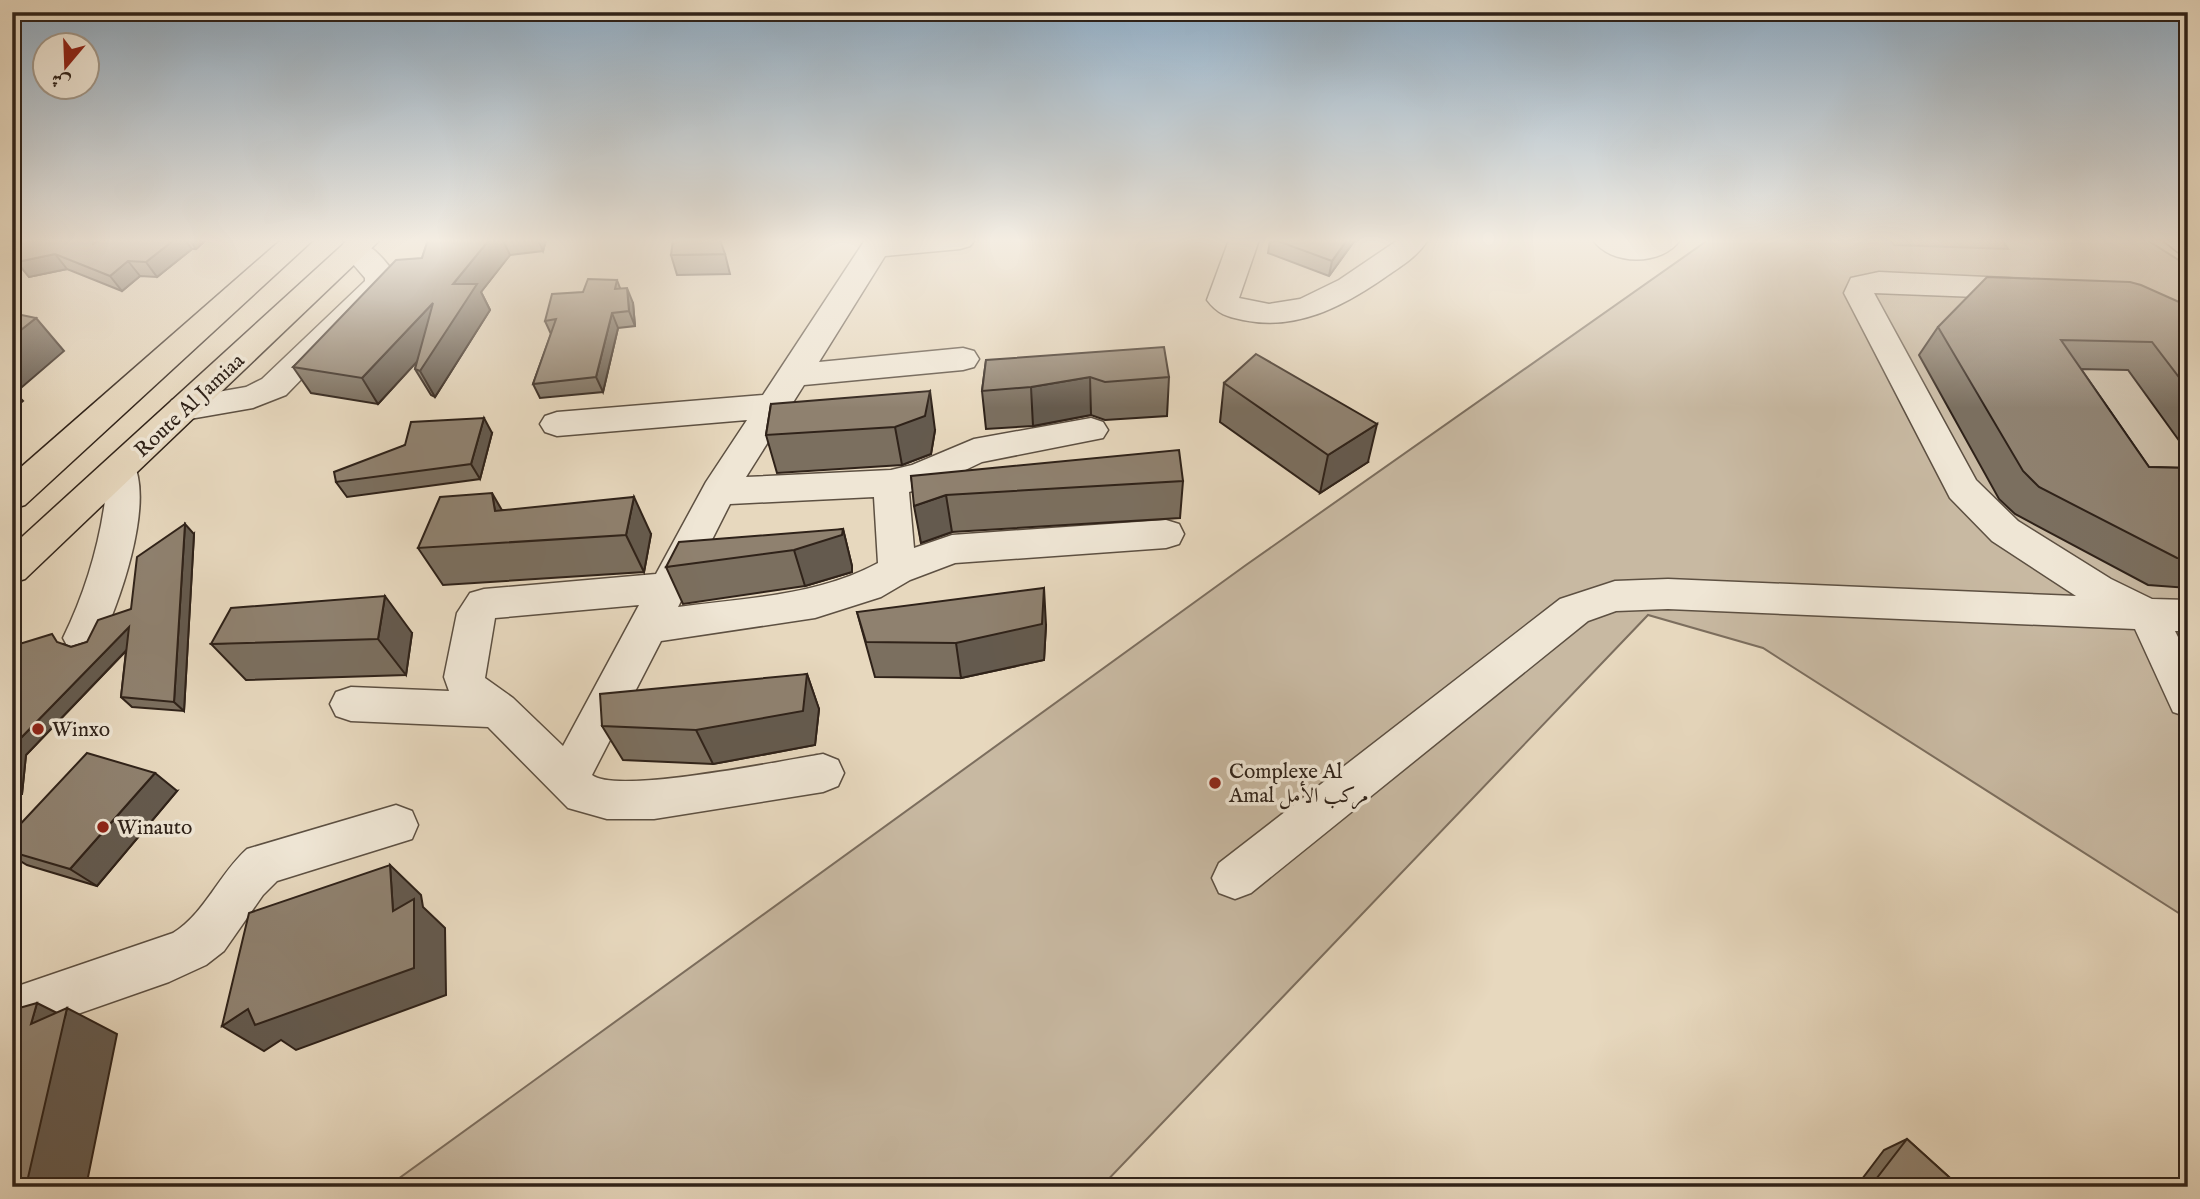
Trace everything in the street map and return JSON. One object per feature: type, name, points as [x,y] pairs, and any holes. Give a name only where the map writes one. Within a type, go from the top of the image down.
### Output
[{"type":"main road","points":[[12,496],[235,296]]},
{"type":"main road","name":"Route Al Jamiaa","points":[[12,569],[304,296]]},
{"type":"street","points":[[184,408],[254,397],[274,387],[367,296]]},
{"type":"street","points":[[568,779],[719,491],[844,296]]},
{"type":"street","points":[[1224,296],[1223,300],[1229,306],[1256,313],[1281,315],[1315,307],[1333,296]]},
{"type":"street","points":[[1860,296],[1963,489],[2005,531],[2097,590],[2148,614],[2188,700]]},
{"type":"street","points":[[793,375],[963,359]]},
{"type":"street","points":[[557,424],[774,406]]},
{"type":"street","points":[[719,491],[891,483],[921,476],[974,451],[1091,430]]},
{"type":"street","points":[[83,638],[100,602],[123,505],[120,468]]},
{"type":"street","points":[[891,483],[897,570]]},
{"type":"street","points":[[646,627],[815,603],[868,586],[897,570],[952,549],[1166,534]]},
{"type":"street","points":[[666,588],[484,604],[476,613],[464,677],[469,689],[498,710],[583,794],[607,800],[654,800],[823,773]]},
{"type":"street","points":[[1235,878],[1574,610],[1615,596],[1668,594],[2188,615]]},
{"type":"street","points":[[351,704],[498,710]]},
{"type":"street","points":[[12,1013],[169,959],[190,949],[205,937],[250,875],[263,864],[396,825]]},
{"type":"shaded area","name":"Complexe Al Amal مركب الأمل","points":[[1628,296],[2188,296],[2188,919],[1763,648],[1648,615],[1101,1187],[387,1187],[1246,565]]},
{"type":"building","points":[[361,296],[469,296],[420,371],[415,369],[433,303],[362,378],[293,367]]},
{"type":"building","points":[[551,296],[628,296],[629,311],[612,313],[596,377],[533,384],[556,319],[545,321]]},
{"type":"building","points":[[1968,296],[2166,296],[2188,306],[2188,389],[2152,342],[2061,340],[2149,467],[2188,468],[2188,559],[2177,558],[2039,487],[2023,471],[1938,327]]},
{"type":"building","points":[[12,313],[36,318],[12,337]]},
{"type":"building","points":[[1164,347],[1169,377],[1105,382],[1090,377],[1031,387],[982,391],[986,360]]},
{"type":"building","points":[[1256,354],[1377,424],[1328,455],[1224,383]]},
{"type":"building","points":[[930,391],[925,416],[895,427],[766,435],[771,404]]},
{"type":"building","points":[[484,418],[471,464],[336,482],[334,472],[405,445],[411,422]]},
{"type":"building","points":[[1179,450],[1183,481],[946,495],[914,506],[911,476]]},
{"type":"building","points":[[492,493],[495,511],[634,497],[626,535],[418,548],[440,497]]},
{"type":"building","points":[[185,524],[174,702],[121,697],[129,627],[13,746],[12,756],[12,681],[16,645],[52,634],[57,642],[71,647],[87,642],[98,620],[131,609],[137,557]]},
{"type":"building","points":[[843,529],[842,535],[794,550],[666,567],[679,542]]},
{"type":"building","points":[[1044,588],[1042,624],[956,643],[866,642],[857,612]]},
{"type":"building","points":[[385,596],[378,639],[211,644],[231,608]]},
{"type":"building","points":[[807,674],[803,711],[696,730],[602,726],[600,694]]},
{"type":"building","points":[[87,753],[155,773],[70,869],[12,852],[12,833]]},
{"type":"building","points":[[390,865],[393,911],[414,899],[414,968],[255,1025],[248,1009],[222,1026],[249,913]]},
{"type":"building","points":[[37,1003],[31,1024],[67,1008],[27,1182],[12,1187],[12,1010]]},
{"type":"building","points":[[1907,1139],[1960,1187],[1870,1187]]},
{"type":"place","name":"Winxo","points":[[38,729]]},
{"type":"place","name":"Complexe Al Amal مركب الأمل","points":[[1215,783]]},
{"type":"place","name":"Winauto","points":[[103,827]]}]
